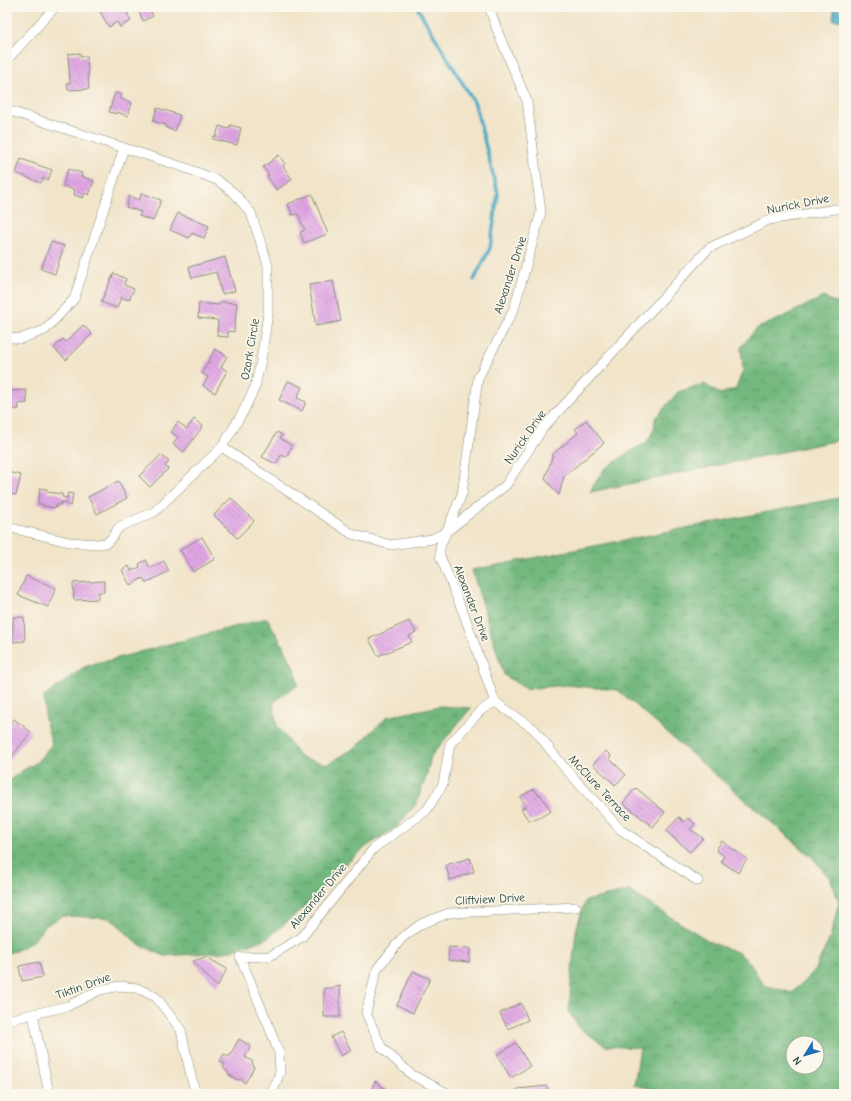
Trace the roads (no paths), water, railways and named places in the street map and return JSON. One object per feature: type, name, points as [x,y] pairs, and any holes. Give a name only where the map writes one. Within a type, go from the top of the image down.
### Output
[{"type":"street","points":[[7,60],[55,7]]},
{"type":"street","name":"Alexander Drive","points":[[266,1094],[273,1091],[280,1072],[280,1054],[240,957],[270,956],[302,936],[374,848],[427,810],[443,784],[450,744],[481,710],[495,702],[465,617],[440,556],[440,547],[462,494],[478,378],[514,309],[541,212],[528,101],[499,35],[489,7]]},
{"type":"street","name":"Ozark Circle","points":[[7,110],[217,180],[234,193],[251,214],[268,265],[268,313],[261,361],[255,387],[243,412],[222,447],[154,512],[119,527],[111,539],[106,543],[98,544],[70,542],[7,527]]},
{"type":"street","points":[[7,338],[20,339],[46,330],[74,299],[124,148]]},
{"type":"street","name":"Nurick Drive","points":[[222,447],[352,534],[391,545],[432,539],[446,532],[506,485],[543,428],[709,248],[769,220],[844,209]]},
{"type":"street","name":"McClure Terrace","points":[[495,702],[534,728],[563,766],[621,830],[698,881]]},
{"type":"street","name":"Cliftview Drive","points":[[449,1094],[412,1075],[382,1048],[366,1013],[377,969],[402,938],[421,924],[449,914],[576,907]]},
{"type":"street","name":"Tiktin Drive","points":[[7,1020],[68,1006],[100,990],[120,986],[137,988],[156,997],[182,1030],[196,1094]]},
{"type":"street","points":[[34,1014],[50,1094]]},
{"type":"water","points":[[834,9],[844,10],[844,21],[833,20]]},
{"type":"waterway","points":[[417,7],[475,104],[498,194],[490,248],[474,280]]}]
